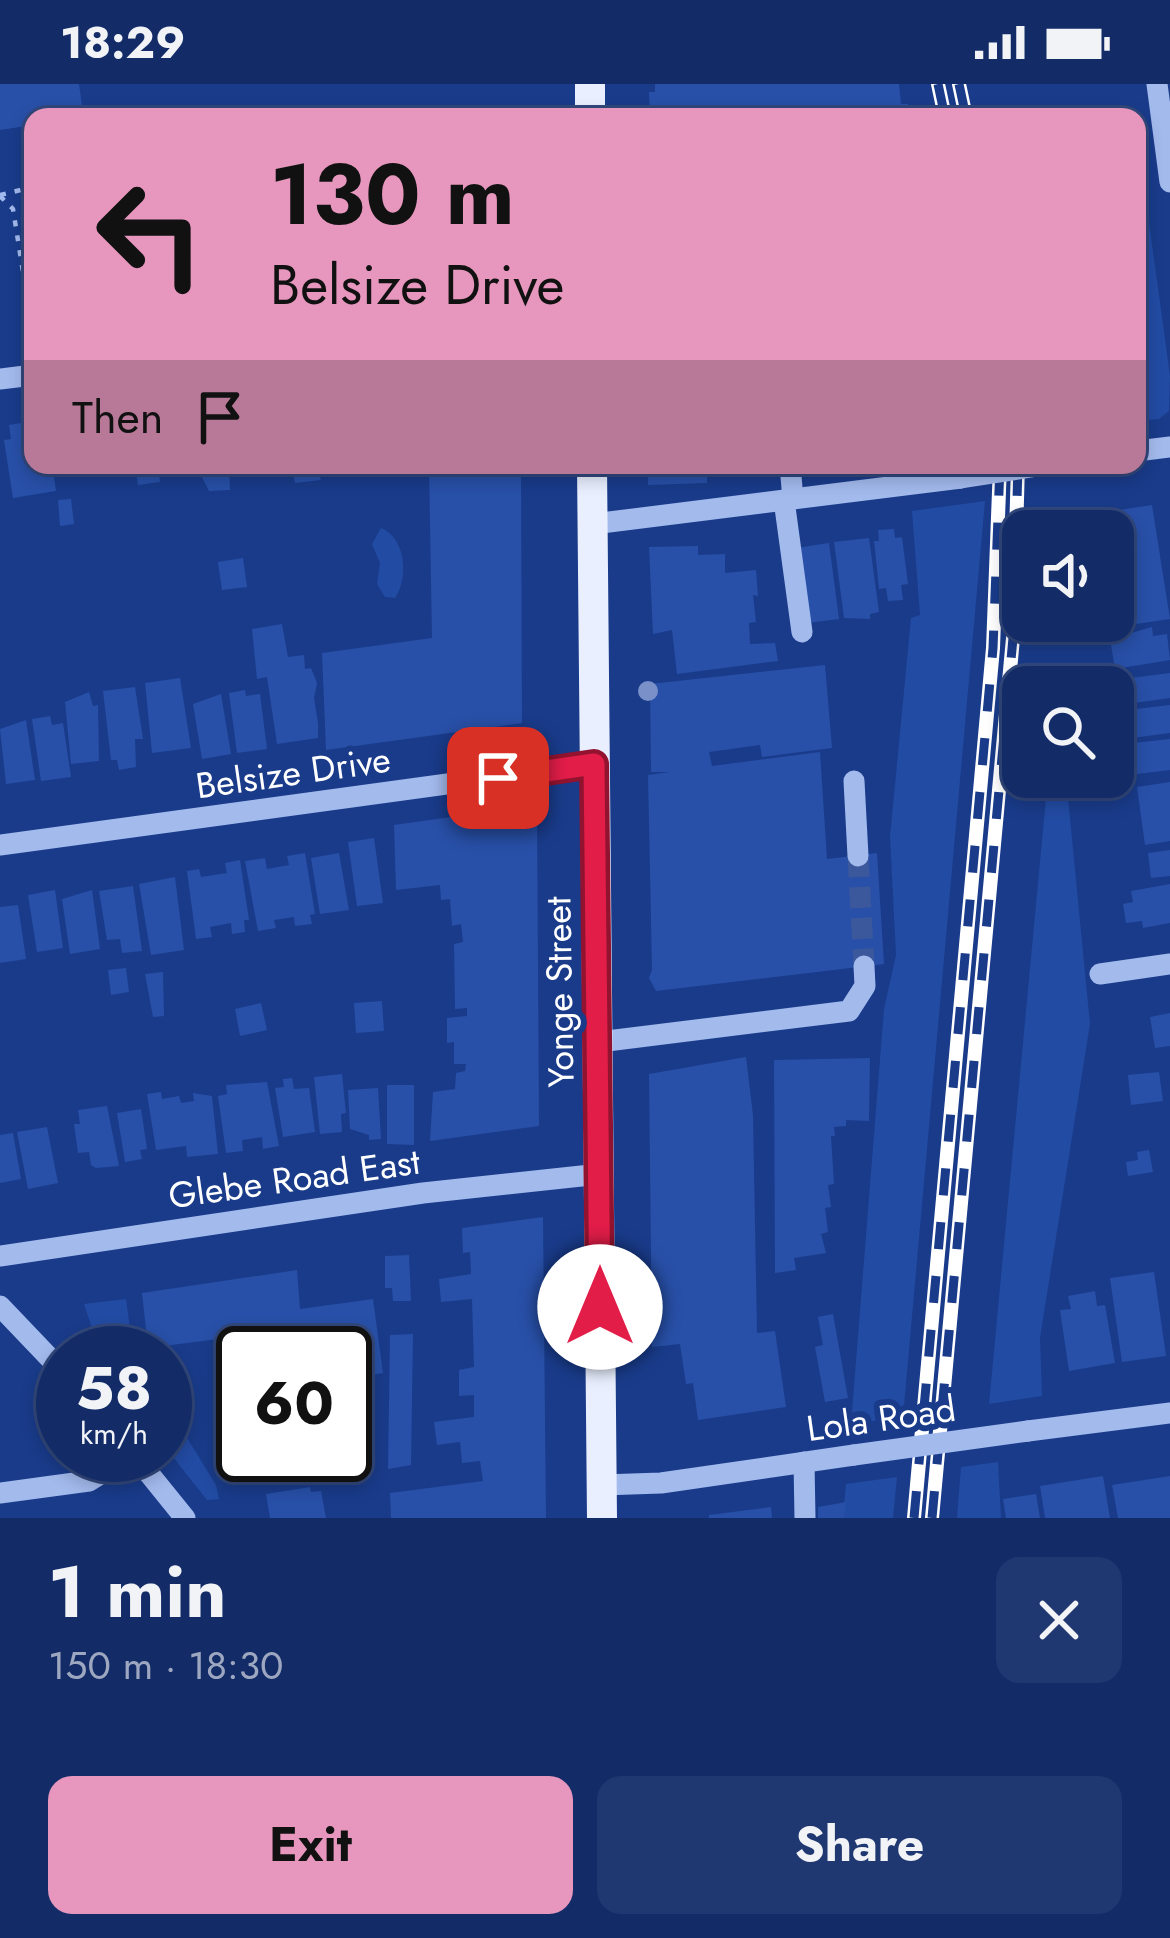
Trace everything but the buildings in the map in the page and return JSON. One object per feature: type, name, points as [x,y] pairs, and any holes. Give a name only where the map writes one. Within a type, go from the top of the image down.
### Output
[{"type":"main road","name":"Yonge Street","points":[[592,474],[602,1518]]},
{"type":"street","points":[[1157,84],[1170,182]]},
{"type":"street","points":[[790,474],[802,632]]},
{"type":"street","points":[[593,524],[987,474]]},
{"type":"street","name":"Belsize Drive","points":[[0,845],[594,764]]},
{"type":"street","points":[[854,781],[858,856]]},
{"type":"street","points":[[1100,974],[1170,964]]},
{"type":"street","points":[[599,1042],[849,1011],[865,986],[864,966]]},
{"type":"street","name":"Glebe Road East","points":[[0,1256],[423,1193],[599,1174]]},
{"type":"street","points":[[0,1306],[36,1344]]},
{"type":"street","name":"Lola Road","points":[[602,1485],[661,1483],[1170,1413]]},
{"type":"street","points":[[804,1462],[805,1518]]},
{"type":"street","points":[[0,1493],[81,1482]]},
{"type":"street","points":[[155,1482],[185,1518]]},
{"type":"path","points":[[0,195],[14,209],[24,275]]},
{"type":"shaded area","points":[[1146,200],[1170,376],[1169,411],[1159,419],[1146,420]]},
{"type":"shaded area","points":[[985,501],[903,1417],[851,1424],[884,1009],[896,955],[890,837],[911,618],[920,615],[912,511]]},
{"type":"shaded area","points":[[381,528],[396,540],[403,559],[395,598],[385,597],[377,584],[380,563],[372,544]]},
{"type":"shaded area","points":[[1046,798],[1068,798],[1090,1024],[1040,1338],[1042,1396],[989,1404]]},
{"type":"shaded area","points":[[126,1299],[130,1326],[91,1326],[84,1304]]},
{"type":"shaded area","points":[[192,1446],[216,1485],[219,1499],[207,1500],[192,1481]]},
{"type":"shaded area","points":[[998,1462],[1001,1518],[957,1518],[961,1467]]},
{"type":"shaded area","points":[[897,1477],[893,1518],[843,1518],[846,1484]]},
{"type":"tunnel","points":[[858,856],[864,966]]},
{"type":"railway","points":[[938,84],[943,108]]},
{"type":"railway","points":[[959,84],[964,108]]},
{"type":"railway","points":[[914,1518],[993,648],[1000,474]]},
{"type":"railway","points":[[932,1518],[1013,638],[1018,474]]},
{"type":"route","points":[[498,778],[594,764],[600,1307]]}]
